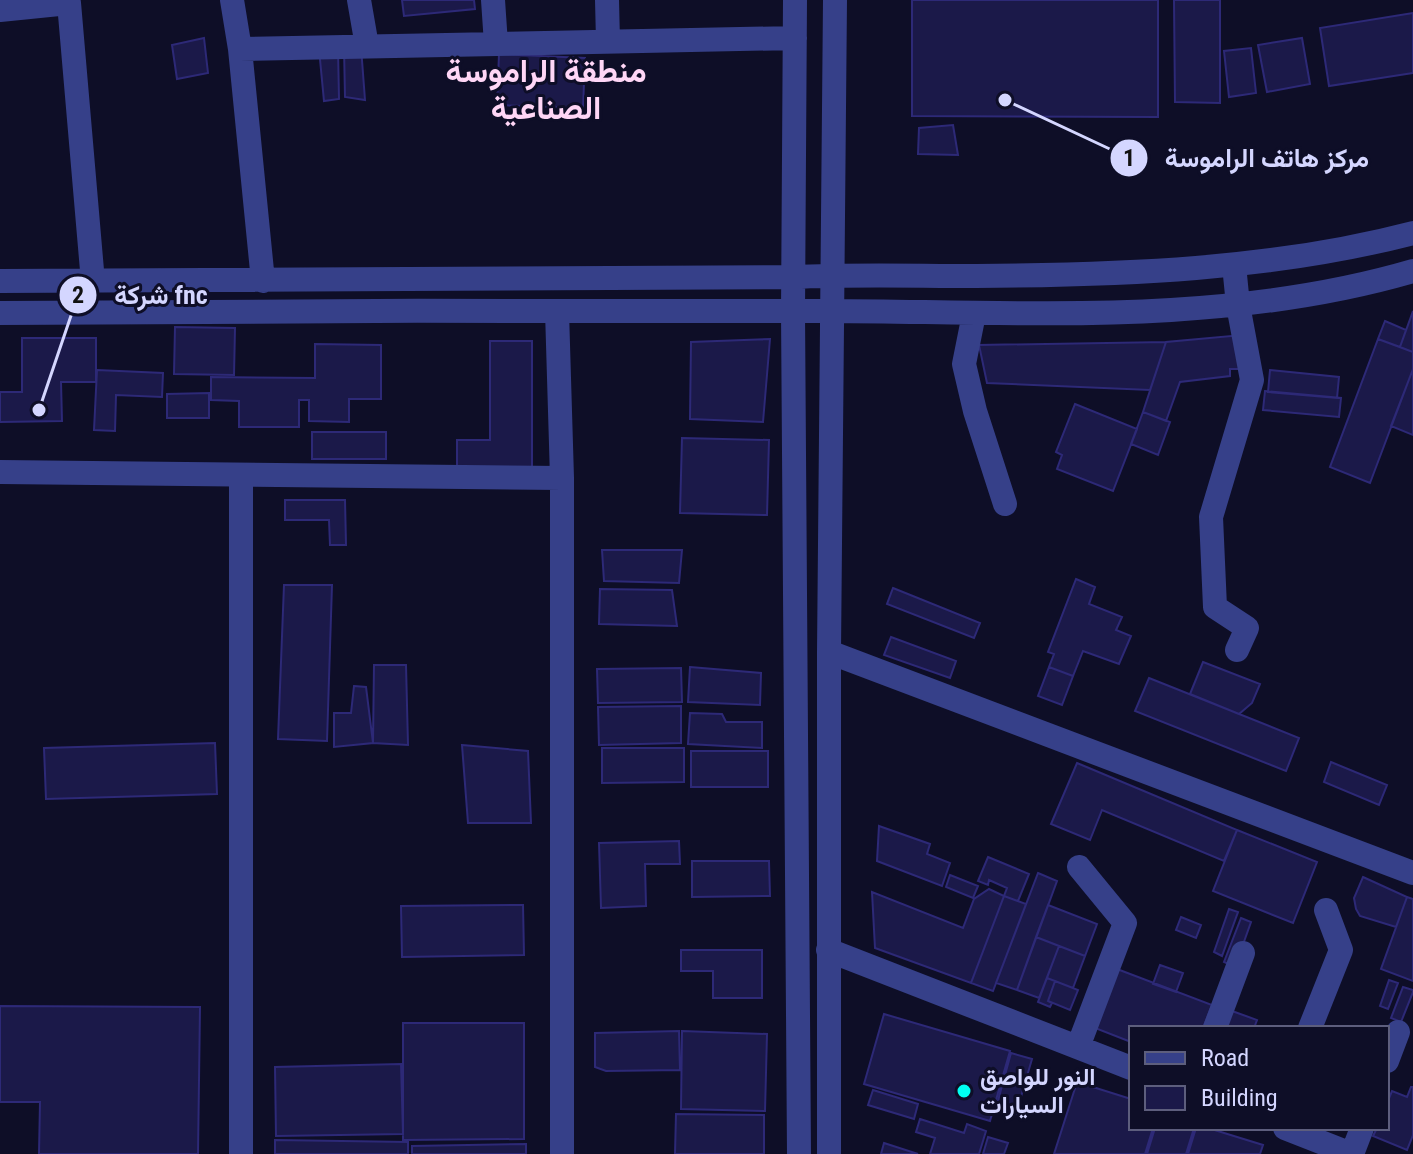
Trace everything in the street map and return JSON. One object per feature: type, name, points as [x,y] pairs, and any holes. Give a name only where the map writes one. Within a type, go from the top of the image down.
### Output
[{"type":"street","points":[[232,0],[240,49],[263,281]]},
{"type":"street","points":[[359,0],[367,46]]},
{"type":"street","points":[[493,0],[496,44]]},
{"type":"street","points":[[607,0],[608,41]]},
{"type":"street","points":[[795,0],[793,312],[799,1154]]},
{"type":"street","points":[[829,1154],[829,652],[835,0]]},
{"type":"street","points":[[0,10],[69,2],[93,282]]},
{"type":"street","points":[[240,49],[795,38]]},
{"type":"street","points":[[0,281],[1081,274],[1234,265],[1363,246],[1413,233]]},
{"type":"street","points":[[1234,265],[1252,380],[1211,517],[1215,607],[1247,628],[1237,650]]},
{"type":"street","points":[[0,313],[292,310],[974,314],[1131,311],[1238,305],[1329,291],[1413,271]]},
{"type":"street","points":[[557,311],[562,478],[562,1154]]},
{"type":"street","points":[[974,314],[964,364],[975,411],[1005,504]]},
{"type":"street","points":[[0,472],[562,478]]},
{"type":"street","points":[[241,475],[241,1154]]},
{"type":"street","points":[[829,652],[1413,873]]},
{"type":"street","points":[[1078,1047],[1125,923],[1079,867]]},
{"type":"street","points":[[1311,1026],[1341,950],[1326,910]]},
{"type":"street","points":[[828,950],[1129,1067]]},
{"type":"street","points":[[1216,1026],[1243,953]]},
{"type":"street","points":[[1389,1056],[1398,1032]]},
{"type":"street","points":[[1290,1130],[1352,1154],[1361,1130]]},
{"type":"building","points":[[402,0],[474,0],[475,9],[404,16]]},
{"type":"building","points":[[912,0],[1158,0],[1158,117],[912,116]]},
{"type":"building","points":[[1174,0],[1220,0],[1220,103],[1175,102]]},
{"type":"building","points":[[1413,13],[1413,73],[1329,86],[1320,28]]},
{"type":"building","points":[[204,38],[208,73],[177,79],[172,45]]},
{"type":"building","points":[[1302,38],[1310,84],[1267,92],[1258,45]]},
{"type":"building","points":[[344,47],[361,47],[365,100],[345,97]]},
{"type":"building","points":[[338,48],[339,99],[324,101],[319,49]]},
{"type":"building","points":[[1251,48],[1256,93],[1229,97],[1224,51]]},
{"type":"building","points":[[499,54],[585,58],[583,108],[497,105]]},
{"type":"building","points":[[953,125],[958,155],[918,154],[919,128]]},
{"type":"building","points":[[1413,311],[1413,352],[1400,347]]},
{"type":"building","points":[[1385,321],[1406,330],[1400,347],[1378,339]]},
{"type":"building","points":[[175,327],[235,328],[234,375],[174,374]]},
{"type":"building","points":[[1242,335],[1239,369],[1230,369],[1230,376],[1180,382],[1166,421],[1143,412],[1166,342]]},
{"type":"building","points":[[22,338],[96,338],[96,382],[61,382],[62,421],[0,422],[0,392],[22,392]]},
{"type":"building","points":[[770,339],[763,422],[690,419],[691,342]]},
{"type":"building","points":[[1378,339],[1413,352],[1413,369],[1370,483],[1330,467]]},
{"type":"building","points":[[490,341],[532,341],[532,469],[457,469],[457,440],[490,440]]},
{"type":"building","points":[[1166,342],[1150,390],[987,383],[979,345]]},
{"type":"building","points":[[315,344],[381,345],[381,399],[349,399],[349,422],[309,421],[309,400],[299,400],[299,427],[239,427],[239,401],[211,400],[211,377],[315,378]]},
{"type":"building","points":[[1413,369],[1413,435],[1391,426]]},
{"type":"building","points":[[97,370],[163,373],[162,397],[116,395],[115,431],[94,430]]},
{"type":"building","points":[[1270,370],[1339,377],[1337,398],[1268,392]]},
{"type":"building","points":[[1265,391],[1341,398],[1339,417],[1263,410]]},
{"type":"building","points":[[209,393],[209,418],[167,418],[167,394]]},
{"type":"building","points":[[1075,404],[1137,429],[1113,491],[1057,469],[1062,455],[1056,452]]},
{"type":"building","points":[[1143,412],[1170,422],[1158,455],[1131,444]]},
{"type":"building","points":[[312,432],[386,432],[386,459],[312,459]]},
{"type":"building","points":[[682,438],[769,440],[767,515],[680,513]]},
{"type":"building","points":[[285,500],[345,500],[346,545],[330,545],[329,520],[285,520]]},
{"type":"building","points":[[602,550],[682,550],[679,583],[604,581]]},
{"type":"building","points":[[1076,579],[1095,587],[1089,604],[1122,617],[1116,630],[1131,636],[1119,664],[1083,651],[1073,676],[1049,667],[1054,654],[1048,652]]},
{"type":"building","points":[[284,585],[332,585],[327,741],[278,739]]},
{"type":"building","points":[[893,588],[980,623],[974,638],[887,604]]},
{"type":"building","points":[[600,589],[672,590],[677,626],[599,624]]},
{"type":"building","points":[[891,637],[956,661],[950,678],[884,655]]},
{"type":"building","points":[[1203,662],[1260,684],[1252,703],[1239,714],[1190,694]]},
{"type":"building","points":[[374,665],[406,665],[408,745],[373,743]]},
{"type":"building","points":[[690,667],[761,673],[760,705],[688,702]]},
{"type":"building","points":[[1049,667],[1073,676],[1062,705],[1038,696]]},
{"type":"building","points":[[681,668],[682,702],[598,703],[597,669]]},
{"type":"building","points":[[1149,678],[1299,738],[1286,771],[1135,711]]},
{"type":"building","points":[[354,686],[366,687],[373,743],[334,747],[334,713],[351,713]]},
{"type":"building","points":[[681,706],[681,743],[599,745],[598,707]]},
{"type":"building","points":[[690,713],[722,714],[726,722],[762,722],[762,748],[688,744]]},
{"type":"building","points":[[215,743],[217,794],[46,799],[44,748]]},
{"type":"building","points":[[462,745],[528,751],[531,823],[468,823]]},
{"type":"building","points":[[602,748],[684,748],[684,782],[602,783]]},
{"type":"building","points":[[691,751],[768,751],[768,787],[691,787]]},
{"type":"building","points":[[1331,762],[1387,785],[1379,805],[1324,782]]},
{"type":"building","points":[[1077,763],[1237,830],[1224,861],[1102,810],[1090,840],[1051,824]]},
{"type":"building","points":[[879,826],[930,844],[927,854],[950,863],[942,886],[877,861]]},
{"type":"building","points":[[1237,830],[1317,862],[1293,923],[1213,891]]},
{"type":"building","points":[[679,841],[680,864],[645,864],[646,906],[601,908],[599,843]]},
{"type":"building","points":[[988,857],[1029,874],[1018,901],[1004,896],[1007,888],[989,880],[988,885],[978,881]]},
{"type":"building","points":[[692,861],[769,861],[770,896],[692,897]]},
{"type":"building","points":[[1038,873],[1057,881],[1017,990],[996,983]]},
{"type":"building","points":[[950,875],[978,886],[973,898],[946,887]]},
{"type":"building","points":[[1363,877],[1407,897],[1396,927],[1360,916],[1354,898]]},
{"type":"building","points":[[989,889],[1004,896],[971,983],[875,948],[872,892],[963,928],[974,899]]},
{"type":"building","points":[[1004,896],[1026,904],[993,991],[971,983]]},
{"type":"building","points":[[1407,897],[1413,899],[1413,981],[1381,969]]},
{"type":"building","points":[[523,905],[524,955],[402,957],[401,906]]},
{"type":"building","points":[[1048,905],[1097,924],[1085,956],[1036,937]]},
{"type":"building","points":[[1229,909],[1238,912],[1222,956],[1214,952]]},
{"type":"building","points":[[1181,917],[1201,925],[1196,938],[1176,930]]},
{"type":"building","points":[[1241,918],[1251,922],[1235,967],[1224,962]]},
{"type":"building","points":[[1036,937],[1059,946],[1039,998],[1017,990]]},
{"type":"building","points":[[1059,946],[1085,956],[1073,988],[1047,978]]},
{"type":"building","points":[[681,950],[762,950],[762,998],[713,998],[713,971],[681,971]]},
{"type":"building","points":[[1160,965],[1183,973],[1176,992],[1153,984]]},
{"type":"building","points":[[1117,969],[1212,1005],[1204,1026],[1129,1026],[1129,1041],[1095,1028]]},
{"type":"building","points":[[1047,978],[1055,981],[1048,1001],[1052,1003],[1050,1007],[1038,1002]]},
{"type":"building","points":[[1389,980],[1398,983],[1388,1009],[1380,1006]]},
{"type":"building","points":[[1055,981],[1078,990],[1070,1010],[1048,1001]]},
{"type":"building","points":[[1403,987],[1413,992],[1401,1022],[1391,1018]]},
{"type":"building","points":[[0,1006],[200,1007],[198,1154],[39,1154],[40,1102],[0,1102]]},
{"type":"building","points":[[1232,1011],[1257,1020],[1255,1026],[1226,1026]]},
{"type":"building","points":[[884,1014],[1010,1051],[990,1121],[864,1084]]},
{"type":"building","points":[[403,1023],[524,1023],[524,1139],[403,1140]]},
{"type":"building","points":[[679,1031],[680,1070],[606,1071],[595,1067],[595,1033]]},
{"type":"building","points":[[682,1031],[767,1034],[765,1111],[681,1109]]},
{"type":"building","points":[[1011,1053],[1032,1059],[1016,1114],[996,1108]]},
{"type":"building","points":[[401,1064],[403,1134],[276,1136],[275,1067]]},
{"type":"building","points":[[1077,1082],[1129,1098],[1129,1130],[1152,1130],[1145,1154],[1054,1154]]},
{"type":"building","points":[[1413,1087],[1413,1135],[1407,1150],[1373,1136],[1376,1130],[1389,1130],[1389,1098],[1392,1091],[1407,1097]]},
{"type":"building","points":[[873,1090],[918,1104],[914,1119],[868,1105]]},
{"type":"building","points":[[676,1114],[764,1115],[764,1154],[675,1154]]},
{"type":"building","points":[[920,1119],[964,1133],[967,1124],[986,1131],[979,1154],[930,1154],[935,1138],[916,1132]]},
{"type":"building","points":[[1154,1130],[1193,1130],[1186,1154],[1147,1154]]},
{"type":"building","points":[[1195,1130],[1214,1130],[1263,1145],[1260,1154],[1188,1154]]},
{"type":"building","points":[[988,1137],[1008,1143],[1004,1154],[983,1154]]},
{"type":"building","points":[[275,1140],[408,1142],[408,1154],[275,1154]]},
{"type":"building","points":[[884,1143],[918,1154],[881,1154]]},
{"type":"building","points":[[526,1144],[526,1154],[412,1154],[412,1146]]},
{"type":"place","name":"مركز هاتف الراموسة","points":[[1005,100]]},
{"type":"place","name":"شركة fnc","points":[[39,410]]},
{"type":"place","name":"النور للواصق السيارات","points":[[964,1091]]},
{"type":"district","name":"منطقة الراموسة الصناعية","points":[[546,90]]}]
